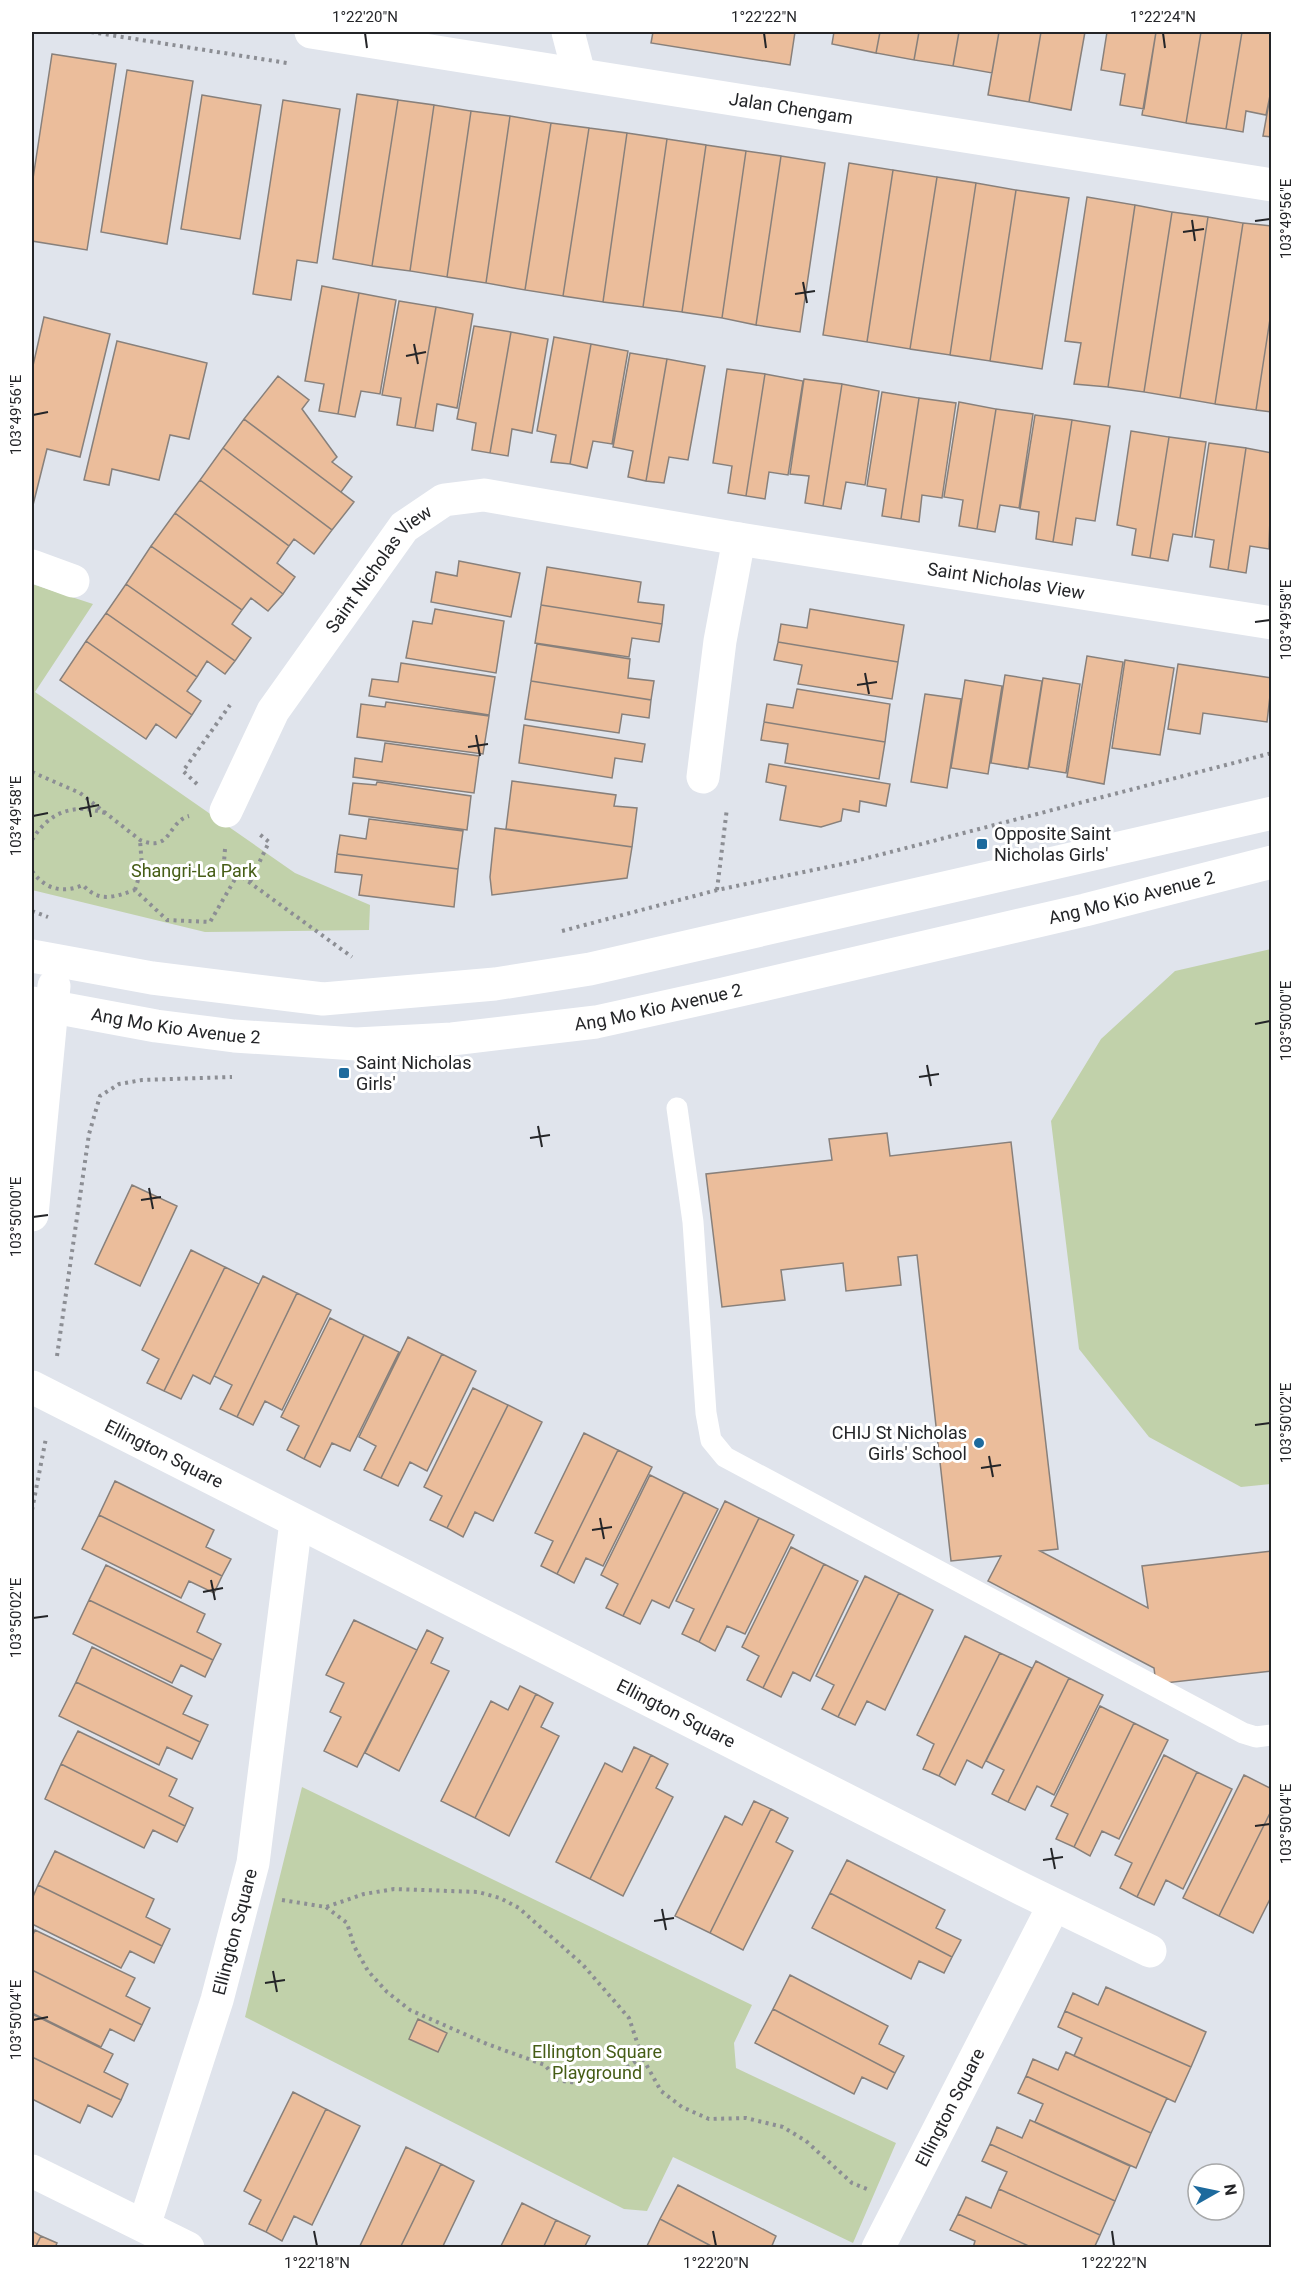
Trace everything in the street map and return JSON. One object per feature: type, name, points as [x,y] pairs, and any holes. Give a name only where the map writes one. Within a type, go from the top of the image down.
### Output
[{"type":"street","name":"Jalan Chengam","points":[[311,32],[1272,184]]},
{"type":"street","points":[[568,32],[579,74]]},
{"type":"street","name":"Saint Nicholas View","points":[[210,814],[273,711],[404,527],[444,500],[484,495],[739,539],[1272,623]]},
{"type":"street","points":[[703,777],[722,630],[739,539]]},
{"type":"street","points":[[32,566],[73,581]]},
{"type":"street","points":[[32,1215],[45,960],[234,989],[323,999],[495,984],[590,969],[1272,813]]},
{"type":"street","name":"Ang Mo Kio Avenue 2","points":[[41,1005],[156,1026],[234,1036],[356,1044],[452,1038],[574,1024],[723,994],[883,957],[1085,910],[1272,862]]},
{"type":"street","name":"Ellington Square","points":[[42,1392],[1054,1905],[1150,1951]]},
{"type":"street","name":"Ellington Square","points":[[144,2226],[217,2000],[253,1863],[296,1522]]},
{"type":"street","name":"Ellington Square","points":[[878,2247],[1054,1905]]},
{"type":"street","points":[[32,2170],[188,2247]]},
{"type":"lane","points":[[676,1108],[693,1222],[706,1413],[711,1440],[725,1457],[1243,1733],[1256,1737],[1272,1735]]},
{"type":"path","points":[[557,932],[717,890],[852,862],[1272,753]]},
{"type":"path","points":[[32,772],[80,793],[140,840],[150,844],[161,842],[171,834],[178,821],[186,816],[210,814]]},
{"type":"path","points":[[703,777],[714,776],[728,806],[717,890]]},
{"type":"path","points":[[32,840],[40,826],[56,814],[69,809],[94,809],[109,814]]},
{"type":"path","points":[[135,890],[142,867],[143,853],[140,840]]},
{"type":"path","points":[[226,844],[224,862],[353,957]]},
{"type":"path","points":[[32,871],[44,885],[70,891],[83,885],[92,895],[103,898],[135,890]]},
{"type":"path","points":[[135,890],[167,920],[210,922],[238,874]]},
{"type":"path","points":[[32,911],[53,918]]},
{"type":"path","points":[[342,958],[361,957]]},
{"type":"path","points":[[32,1510],[42,1392],[89,1134],[100,1096],[119,1084],[142,1080],[235,1077]]},
{"type":"path","points":[[244,1896],[270,1879],[275,1899],[326,1907],[364,1894],[394,1889],[478,1892],[500,1898],[519,1908],[583,1965],[629,2018],[642,2057],[661,2091],[682,2107],[709,2119],[746,2118],[783,2127],[806,2141],[852,2183],[876,2193],[902,2198]]},
{"type":"path","points":[[326,1907],[347,1923],[354,1946],[368,1971],[387,1992],[410,2010],[487,2044],[545,2065],[557,2080],[579,2085],[600,2081],[621,2073],[642,2057]]},
{"type":"green space","name":"Shangri-La Park","points":[[32,584],[93,604],[35,692],[295,873],[370,905],[369,930],[205,932],[32,890]]},
{"type":"green space","points":[[1271,949],[1271,1484],[1241,1487],[1149,1437],[1079,1349],[1051,1121],[1101,1039],[1175,971]]},
{"type":"green space","name":"Ellington Square Playground","points":[[302,1787],[752,2005],[734,2043],[736,2068],[896,2143],[853,2243],[673,2157],[647,2211],[624,2209],[245,2017]]},
{"type":"building","points":[[653,32],[795,32],[790,65],[651,43]]},
{"type":"building","points":[[834,32],[880,32],[876,53],[832,44]]},
{"type":"building","points":[[880,32],[919,32],[914,60],[876,53]]},
{"type":"building","points":[[919,32],[959,32],[953,66],[914,60]]},
{"type":"building","points":[[959,32],[999,32],[992,73],[953,66]]},
{"type":"building","points":[[999,32],[1041,32],[1029,102],[988,95]]},
{"type":"building","points":[[1041,32],[1085,32],[1071,110],[1029,102]]},
{"type":"building","points":[[1107,32],[1156,32],[1144,109],[1120,105],[1125,74],[1101,70]]},
{"type":"building","points":[[1156,32],[1201,32],[1186,123],[1142,115]]},
{"type":"building","points":[[1201,32],[1242,32],[1226,129],[1186,123]]},
{"type":"building","points":[[1242,32],[1272,32],[1272,86],[1266,115],[1246,111],[1243,132],[1226,129]]},
{"type":"building","points":[[52,54],[116,64],[87,250],[32,241],[32,185]]},
{"type":"building","points":[[127,70],[193,81],[167,244],[101,232]]},
{"type":"building","points":[[1272,86],[1272,137],[1263,136]]},
{"type":"building","points":[[357,94],[398,100],[372,266],[333,259]]},
{"type":"building","points":[[202,95],[261,105],[240,239],[181,229]]},
{"type":"building","points":[[283,100],[340,109],[317,263],[297,260],[291,300],[253,294]]},
{"type":"building","points":[[398,100],[434,105],[410,271],[372,266]]},
{"type":"building","points":[[434,105],[471,111],[447,277],[410,271]]},
{"type":"building","points":[[471,111],[510,116],[486,283],[447,277]]},
{"type":"building","points":[[510,116],[551,123],[525,290],[486,283]]},
{"type":"building","points":[[551,123],[589,128],[563,296],[525,290]]},
{"type":"building","points":[[589,128],[627,133],[603,302],[563,296]]},
{"type":"building","points":[[627,133],[667,139],[643,307],[603,302]]},
{"type":"building","points":[[667,139],[706,145],[682,312],[643,307]]},
{"type":"building","points":[[706,145],[746,151],[722,318],[682,312]]},
{"type":"building","points":[[746,151],[781,156],[756,325],[722,318]]},
{"type":"building","points":[[781,156],[825,163],[800,332],[756,325]]},
{"type":"building","points":[[849,163],[893,170],[867,342],[823,335]]},
{"type":"building","points":[[893,170],[937,177],[910,349],[867,342]]},
{"type":"building","points":[[937,177],[976,183],[950,355],[910,349]]},
{"type":"building","points":[[976,183],[1016,190],[990,361],[950,355]]},
{"type":"building","points":[[1016,190],[1069,198],[1042,369],[990,361]]},
{"type":"building","points":[[1087,197],[1135,205],[1108,387],[1074,384],[1081,343],[1065,341]]},
{"type":"building","points":[[1135,205],[1172,212],[1144,392],[1108,387]]},
{"type":"building","points":[[1172,212],[1208,217],[1180,398],[1144,392]]},
{"type":"building","points":[[1208,217],[1243,223],[1215,404],[1180,398]]},
{"type":"building","points":[[1243,223],[1272,226],[1272,306],[1256,410],[1215,404]]},
{"type":"building","points":[[322,286],[359,293],[338,414],[319,411],[324,384],[305,381]]},
{"type":"building","points":[[359,293],[396,300],[380,394],[361,391],[355,417],[338,414]]},
{"type":"building","points":[[399,301],[436,307],[415,428],[397,425],[401,398],[382,395]]},
{"type":"building","points":[[1272,306],[1272,412],[1256,410]]},
{"type":"building","points":[[436,307],[473,314],[457,408],[437,404],[433,431],[415,428]]},
{"type":"building","points":[[44,317],[110,334],[80,457],[47,449],[33,505],[32,370]]},
{"type":"building","points":[[474,326],[511,332],[490,453],[472,450],[476,423],[457,419]]},
{"type":"building","points":[[511,332],[548,339],[532,433],[512,429],[508,456],[490,453]]},
{"type":"building","points":[[554,337],[591,344],[570,464],[551,462],[556,435],[537,431]]},
{"type":"building","points":[[117,341],[207,363],[189,439],[170,435],[159,480],[112,469],[109,485],[84,480]]},
{"type":"building","points":[[591,344],[628,351],[612,444],[593,441],[587,468],[570,464]]},
{"type":"building","points":[[630,353],[667,359],[646,481],[628,477],[633,451],[613,447]]},
{"type":"building","points":[[667,359],[705,366],[688,460],[669,457],[664,483],[646,481]]},
{"type":"building","points":[[727,369],[765,374],[746,496],[728,493],[732,466],[713,463]]},
{"type":"building","points":[[765,374],[803,381],[788,475],[769,472],[765,499],[746,496]]},
{"type":"building","points":[[278,376],[309,400],[302,409],[337,457],[332,462],[352,477],[341,492],[244,419]]},
{"type":"building","points":[[804,379],[842,384],[823,506],[805,503],[809,476],[790,474]]},
{"type":"building","points":[[842,384],[879,391],[865,485],[846,482],[841,509],[823,506]]},
{"type":"building","points":[[882,392],[919,398],[901,519],[882,516],[886,489],[867,486]]},
{"type":"building","points":[[919,398],[956,403],[942,498],[922,495],[919,522],[901,519]]},
{"type":"building","points":[[959,402],[996,409],[977,529],[959,526],[963,500],[944,497]]},
{"type":"building","points":[[996,409],[1033,414],[1019,508],[1000,505],[995,532],[977,529]]},
{"type":"building","points":[[1035,415],[1072,420],[1053,542],[1036,539],[1039,512],[1020,509]]},
{"type":"building","points":[[244,419],[354,502],[332,530],[223,448]]},
{"type":"building","points":[[1072,420],[1110,426],[1095,521],[1076,518],[1072,545],[1053,542]]},
{"type":"building","points":[[1131,431],[1169,437],[1150,558],[1132,555],[1136,529],[1117,525]]},
{"type":"building","points":[[1169,437],[1206,442],[1192,537],[1173,534],[1168,561],[1150,558]]},
{"type":"building","points":[[1209,443],[1246,448],[1228,570],[1210,567],[1214,540],[1195,537]]},
{"type":"building","points":[[223,448],[332,530],[314,554],[294,539],[289,546],[200,480]]},
{"type":"building","points":[[1246,448],[1272,453],[1269,549],[1250,546],[1246,573],[1228,570]]},
{"type":"building","points":[[200,480],[289,546],[277,563],[295,577],[283,594],[175,513]]},
{"type":"building","points":[[175,513],[283,594],[268,611],[251,598],[242,610],[151,546]]},
{"type":"building","points":[[151,546],[242,610],[232,624],[251,638],[235,661],[126,584]]},
{"type":"building","points":[[459,561],[520,573],[511,617],[431,602],[436,572],[457,576]]},
{"type":"building","points":[[547,567],[641,582],[638,602],[664,605],[662,624],[541,605]]},
{"type":"building","points":[[126,584],[235,661],[225,674],[207,661],[197,677],[106,613]]},
{"type":"building","points":[[541,605],[662,624],[659,642],[632,638],[629,657],[535,643]]},
{"type":"building","points":[[435,609],[504,621],[496,673],[406,658],[413,621],[432,624]]},
{"type":"building","points":[[810,609],[904,625],[898,662],[778,642],[781,624],[807,628]]},
{"type":"building","points":[[106,613],[197,677],[187,691],[201,701],[192,715],[86,641]]},
{"type":"building","points":[[86,641],[192,715],[176,738],[156,724],[146,739],[60,680]]},
{"type":"building","points":[[778,642],[898,662],[892,699],[798,684],[802,665],[774,660]]},
{"type":"building","points":[[537,644],[630,659],[628,678],[654,681],[651,700],[531,681]]},
{"type":"building","points":[[1087,656],[1123,662],[1104,784],[1067,777]]},
{"type":"building","points":[[1125,660],[1174,668],[1160,755],[1112,748]]},
{"type":"building","points":[[401,663],[495,677],[489,715],[369,696],[372,679],[398,682]]},
{"type":"building","points":[[1178,664],[1272,678],[1267,722],[1203,713],[1200,734],[1168,729]]},
{"type":"building","points":[[1005,675],[1042,681],[1028,769],[991,763]]},
{"type":"building","points":[[1043,678],[1080,684],[1066,773],[1029,767]]},
{"type":"building","points":[[965,680],[1002,686],[988,774],[951,768]]},
{"type":"building","points":[[531,681],[651,700],[649,718],[622,714],[619,733],[525,719]]},
{"type":"building","points":[[797,689],[890,704],[885,742],[764,722],[767,704],[793,708]]},
{"type":"building","points":[[925,694],[961,699],[947,788],[911,782]]},
{"type":"building","points":[[386,702],[489,716],[483,754],[357,737],[361,704],[385,707]]},
{"type":"building","points":[[764,722],[885,742],[879,779],[785,763],[788,744],[761,740]]},
{"type":"building","points":[[524,725],[645,744],[642,762],[615,758],[612,778],[519,763]]},
{"type":"building","points":[[385,743],[479,756],[474,793],[353,777],[355,758],[382,762]]},
{"type":"building","points":[[769,764],[890,784],[886,806],[860,801],[859,812],[843,809],[841,821],[821,827],[780,820],[786,786],[766,782]]},
{"type":"building","points":[[512,781],[616,795],[614,806],[637,808],[632,847],[506,829]]},
{"type":"building","points":[[377,782],[471,796],[467,830],[349,814],[353,783],[376,785]]},
{"type":"building","points":[[369,819],[463,831],[458,869],[337,854],[340,835],[366,839]]},
{"type":"building","points":[[495,828],[632,847],[627,878],[492,895],[490,877]]},
{"type":"building","points":[[337,854],[458,869],[454,907],[359,895],[362,875],[335,872]]},
{"type":"building","points":[[887,1133],[890,1156],[1011,1142],[1058,1549],[1040,1551],[1148,1608],[1142,1566],[1272,1551],[1272,1671],[1156,1684],[1154,1668],[988,1581],[1001,1556],[951,1561],[917,1255],[898,1257],[901,1285],[846,1291],[843,1263],[781,1270],[785,1300],[722,1307],[706,1174],[832,1160],[829,1139]]},
{"type":"building","points":[[132,1185],[177,1206],[140,1286],[95,1264]]},
{"type":"building","points":[[191,1250],[225,1267],[164,1391],[147,1383],[159,1359],[142,1350]]},
{"type":"building","points":[[225,1267],[259,1284],[210,1384],[193,1375],[181,1399],[164,1391]]},
{"type":"building","points":[[263,1276],[297,1293],[237,1417],[220,1409],[232,1385],[214,1376]]},
{"type":"building","points":[[297,1293],[331,1310],[282,1410],[265,1401],[253,1425],[237,1417]]},
{"type":"building","points":[[330,1318],[364,1335],[304,1459],[287,1450],[299,1426],[281,1417]]},
{"type":"building","points":[[364,1335],[399,1352],[350,1451],[332,1443],[320,1467],[304,1459]]},
{"type":"building","points":[[408,1337],[442,1354],[381,1478],[364,1470],[376,1446],[359,1437]]},
{"type":"building","points":[[442,1354],[476,1371],[427,1471],[410,1462],[398,1486],[381,1478]]},
{"type":"building","points":[[473,1388],[508,1405],[447,1528],[430,1520],[442,1496],[424,1487]]},
{"type":"building","points":[[508,1405],[542,1422],[493,1521],[475,1512],[463,1537],[447,1528]]},
{"type":"building","points":[[584,1433],[618,1450],[557,1574],[541,1566],[553,1541],[535,1533]]},
{"type":"building","points":[[618,1450],[652,1467],[603,1566],[586,1558],[574,1583],[557,1574]]},
{"type":"building","points":[[650,1475],[684,1492],[623,1616],[606,1608],[618,1584],[601,1575]]},
{"type":"building","points":[[115,1481],[214,1530],[206,1547],[231,1559],[222,1576],[99,1515]]},
{"type":"building","points":[[684,1492],[718,1509],[669,1608],[652,1600],[640,1624],[623,1616]]},
{"type":"building","points":[[725,1501],[759,1518],[699,1642],[682,1634],[694,1609],[676,1601]]},
{"type":"building","points":[[99,1515],[222,1576],[214,1593],[189,1581],[181,1598],[82,1549]]},
{"type":"building","points":[[759,1518],[794,1535],[745,1634],[727,1626],[715,1651],[699,1642]]},
{"type":"building","points":[[791,1547],[824,1564],[763,1688],[747,1680],[759,1656],[742,1647]]},
{"type":"building","points":[[824,1564],[858,1581],[810,1681],[793,1672],[781,1697],[763,1688]]},
{"type":"building","points":[[106,1565],[205,1614],[197,1632],[221,1644],[213,1660],[89,1600]]},
{"type":"building","points":[[865,1576],[899,1593],[838,1717],[822,1709],[834,1685],[816,1676]]},
{"type":"building","points":[[899,1593],[933,1610],[885,1710],[867,1701],[855,1725],[838,1717]]},
{"type":"building","points":[[89,1600],[213,1660],[205,1677],[181,1665],[172,1683],[73,1634]]},
{"type":"building","points":[[354,1620],[417,1650],[357,1767],[324,1751],[341,1717],[330,1712],[344,1683],[326,1675]]},
{"type":"building","points":[[427,1630],[443,1638],[431,1663],[449,1671],[399,1771],[365,1753]]},
{"type":"building","points":[[965,1636],[1000,1653],[939,1776],[923,1769],[934,1744],[917,1735]]},
{"type":"building","points":[[92,1647],[192,1696],[183,1714],[208,1725],[200,1742],[76,1682]]},
{"type":"building","points":[[1000,1653],[1032,1668],[982,1768],[967,1760],[955,1785],[939,1776]]},
{"type":"building","points":[[1036,1661],[1069,1678],[1008,1802],[992,1794],[1004,1770],[986,1761]]},
{"type":"building","points":[[1069,1678],[1103,1695],[1054,1795],[1037,1786],[1025,1810],[1008,1802]]},
{"type":"building","points":[[76,1682],[200,1742],[192,1759],[167,1747],[159,1765],[59,1716]]},
{"type":"building","points":[[520,1686],[536,1694],[475,1818],[441,1801],[491,1701],[508,1710]]},
{"type":"building","points":[[536,1694],[553,1703],[541,1727],[559,1736],[509,1836],[475,1818]]},
{"type":"building","points":[[1100,1706],[1134,1723],[1074,1847],[1056,1839],[1068,1814],[1051,1806]]},
{"type":"building","points":[[1134,1723],[1168,1740],[1119,1839],[1102,1831],[1090,1856],[1074,1847]]},
{"type":"building","points":[[78,1731],[177,1779],[169,1796],[193,1808],[185,1826],[61,1764]]},
{"type":"building","points":[[634,1747],[651,1755],[590,1879],[556,1862],[605,1763],[622,1772]]},
{"type":"building","points":[[651,1755],[668,1764],[656,1788],[673,1797],[623,1896],[590,1879]]},
{"type":"building","points":[[1164,1755],[1197,1772],[1137,1897],[1120,1888],[1132,1863],[1115,1855]]},
{"type":"building","points":[[61,1764],[185,1826],[177,1842],[153,1830],[144,1848],[45,1799]]},
{"type":"building","points":[[1197,1772],[1232,1789],[1183,1889],[1166,1880],[1154,1905],[1137,1897]]},
{"type":"building","points":[[1244,1775],[1272,1789],[1272,1809],[1219,1916],[1183,1898]]},
{"type":"building","points":[[754,1801],[771,1809],[710,1933],[675,1916],[725,1816],[742,1825]]},
{"type":"building","points":[[771,1809],[788,1818],[776,1842],[793,1851],[743,1950],[710,1933]]},
{"type":"building","points":[[1272,1809],[1272,1895],[1253,1933],[1219,1916]]},
{"type":"building","points":[[55,1851],[154,1899],[146,1917],[170,1929],[162,1946],[38,1885]]},
{"type":"building","points":[[847,1860],[945,1910],[936,1928],[961,1940],[952,1957],[830,1893]]},
{"type":"building","points":[[38,1885],[162,1946],[154,1963],[130,1951],[121,1968],[32,1924],[32,1899]]},
{"type":"building","points":[[830,1893],[952,1957],[944,1973],[919,1961],[911,1979],[812,1928]]},
{"type":"building","points":[[35,1930],[135,1978],[126,1996],[150,2008],[142,2025],[32,1970],[32,1937]]},
{"type":"building","points":[[32,1970],[142,2025],[134,2041],[110,2029],[101,2047],[32,2013]]},
{"type":"building","points":[[790,1975],[888,2026],[879,2044],[904,2056],[895,2073],[773,2009]]},
{"type":"building","points":[[1106,1987],[1206,2032],[1191,2067],[1065,2011],[1073,1993],[1098,2005]]},
{"type":"building","points":[[773,2009],[895,2073],[887,2089],[862,2077],[854,2094],[755,2043]]},
{"type":"building","points":[[1065,2011],[1191,2067],[1175,2102],[1074,2056],[1082,2038],[1058,2027]]},
{"type":"building","points":[[32,2014],[113,2054],[104,2072],[128,2084],[121,2100],[32,2057]]},
{"type":"building","points":[[418,2019],[447,2033],[438,2052],[409,2039]]},
{"type":"building","points":[[1066,2052],[1167,2098],[1151,2133],[1026,2076],[1033,2059],[1058,2070]]},
{"type":"building","points":[[32,2057],[121,2100],[112,2117],[88,2105],[80,2123],[32,2099]]},
{"type":"building","points":[[1026,2076],[1151,2133],[1136,2168],[1035,2122],[1043,2104],[1018,2093]]},
{"type":"building","points":[[293,2092],[326,2109],[266,2232],[249,2224],[261,2200],[244,2191]]},
{"type":"building","points":[[326,2109],[360,2126],[312,2225],[294,2216],[282,2241],[266,2232]]},
{"type":"building","points":[[1030,2120],[1130,2166],[1115,2201],[990,2144],[997,2127],[1022,2138]]},
{"type":"building","points":[[990,2144],[1115,2201],[1100,2235],[999,2189],[1007,2172],[982,2161]]},
{"type":"building","points":[[406,2147],[441,2164],[400,2248],[359,2248]]},
{"type":"building","points":[[441,2164],[474,2181],[442,2248],[400,2248]]},
{"type":"building","points":[[678,2185],[776,2236],[771,2248],[715,2248],[660,2219]]},
{"type":"building","points":[[999,2189],[1100,2235],[1094,2248],[1033,2248],[958,2214],[966,2197],[991,2208]]},
{"type":"building","points":[[522,2203],[556,2220],[543,2248],[500,2248]]},
{"type":"building","points":[[958,2214],[1033,2248],[973,2248],[975,2241],[950,2230]]},
{"type":"building","points":[[660,2219],[715,2248],[646,2248]]},
{"type":"building","points":[[556,2220],[590,2236],[584,2248],[543,2248]]},
{"type":"building","points":[[32,2231],[41,2236],[35,2248],[32,2248]]},
{"type":"building","points":[[41,2236],[57,2243],[55,2248],[35,2248]]},
{"type":"place","name":"Opposite Saint Nicholas Girls'","points":[[982,844]]},
{"type":"place","name":"Saint Nicholas Girls'","points":[[344,1073]]},
{"type":"place","name":"CHIJ St Nicholas Girls' School","points":[[979,1443]]}]
